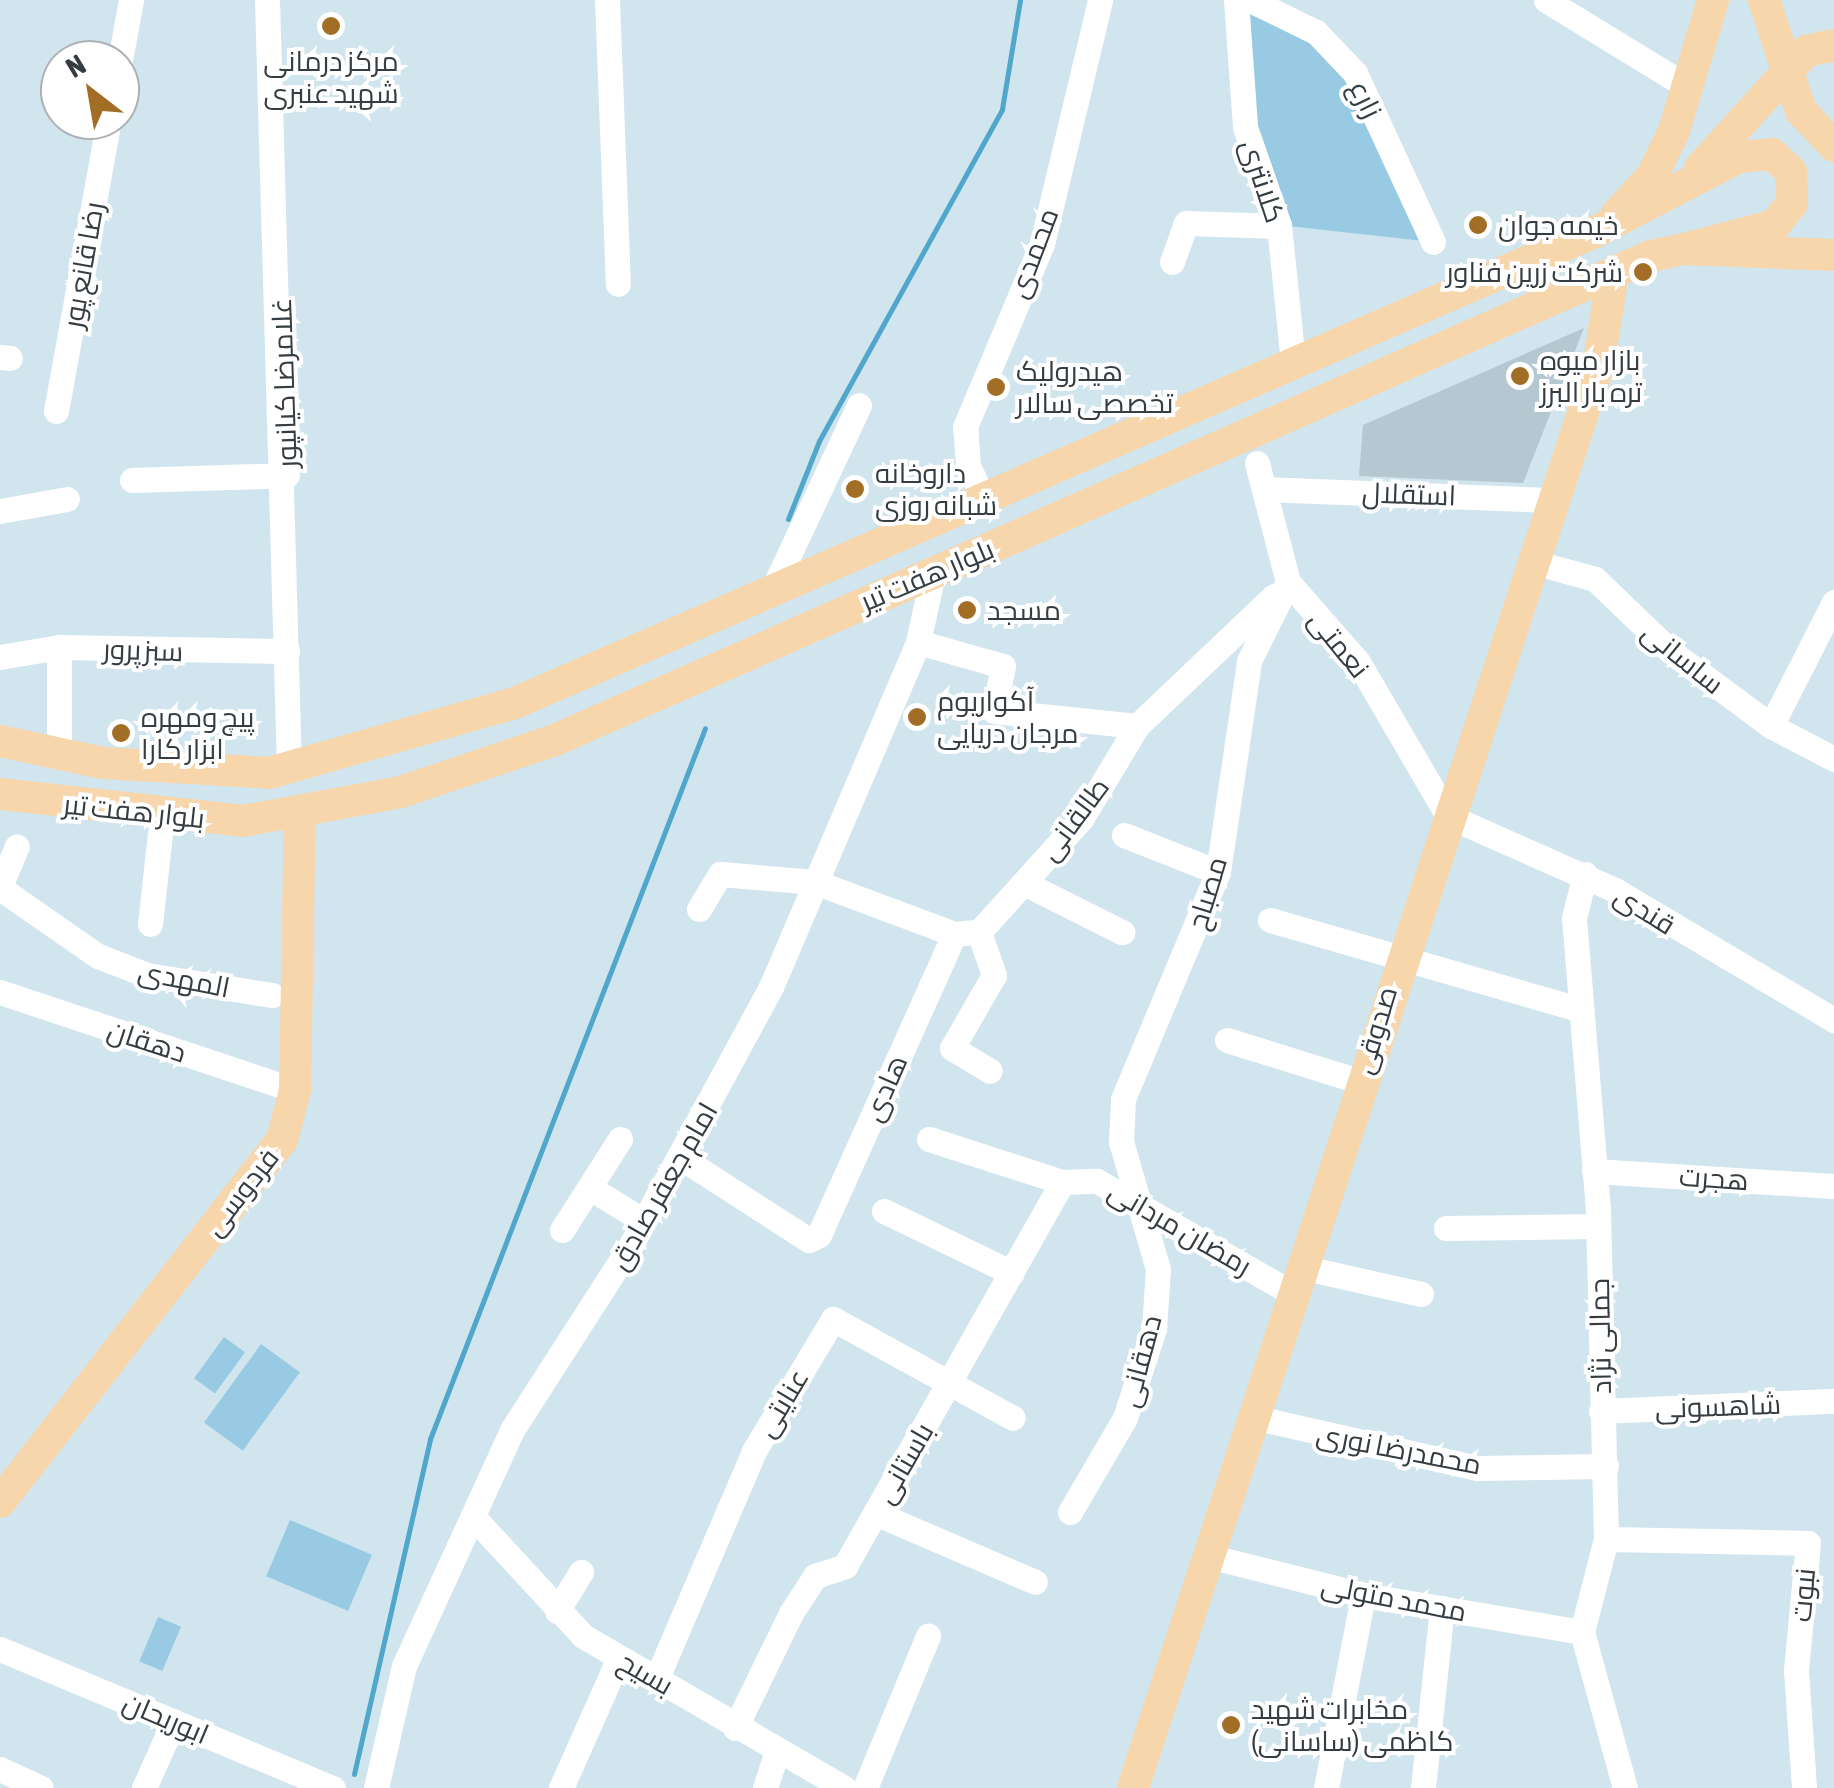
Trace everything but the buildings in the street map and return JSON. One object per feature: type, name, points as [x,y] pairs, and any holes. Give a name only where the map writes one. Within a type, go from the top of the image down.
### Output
[{"type":"main road","name":"بلوار هفت تیر","points":[[1593,233],[1652,176],[1688,87],[1713,0]]},
{"type":"main road","points":[[1764,0],[1802,111],[1834,146]]},
{"type":"main road","points":[[1673,196],[1790,73],[1806,51],[1834,45]]},
{"type":"main road","name":"بلوار هفت تیر","points":[[0,741],[58,754],[289,767],[515,703],[1593,233],[1673,196],[1755,151],[1790,172],[1792,203],[1775,225],[1613,273],[475,770],[300,816],[162,814],[0,794]]},
{"type":"main road","name":"بلوار هفت تیر","points":[[1684,249],[1834,255]]},
{"type":"main road","name":"صدوقی","points":[[1138,1781],[1396,963],[1598,367],[1613,273]]},
{"type":"main road","points":[[814,574],[805,602],[830,615]]},
{"type":"main road","points":[[768,594],[784,612],[778,638]]},
{"type":"main road","name":"فردوسی","points":[[0,1502],[282,1140],[294,1090],[300,816]]},
{"type":"street","points":[[124,40],[131,0]]},
{"type":"street","name":"غلامرضا کیانپور","points":[[267,0],[287,474],[289,767]]},
{"type":"street","points":[[608,0],[618,284]]},
{"type":"street","name":"محمدی","points":[[984,499],[968,466],[965,427],[1042,244],[1100,0]]},
{"type":"street","name":"کلانتری","points":[[1236,0],[1245,127],[1279,226],[1293,362]]},
{"type":"street","name":"زارع","points":[[1250,0],[1316,32],[1355,72],[1432,242]]},
{"type":"street","points":[[1546,0],[1688,87]]},
{"type":"street","name":"رضا قانع پور","points":[[56,410],[105,140]]},
{"type":"street","points":[[1172,262],[1186,223],[1279,226]]},
{"type":"street","points":[[768,594],[859,405]]},
{"type":"street","name":"نعمتی","points":[[1257,464],[1288,582],[1358,662],[1448,816]]},
{"type":"street","points":[[132,480],[287,474]]},
{"type":"street","name":"استقلال","points":[[1264,489],[1554,500]]},
{"type":"street","points":[[0,511],[67,499]]},
{"type":"street","name":"ساسانی","points":[[1534,562],[1595,579],[1770,726],[1834,758]]},
{"type":"street","name":"امام جعفر صادق","points":[[376,1788],[404,1666],[477,1522],[512,1430],[680,1157],[815,882],[918,642],[933,573]]},
{"type":"street","name":"طالقانی","points":[[967,933],[1024,883],[1081,819],[1137,726],[1288,582]]},
{"type":"street","name":"مصباح","points":[[1136,1198],[1121,1142],[1123,1099],[1218,872],[1249,661],[1288,582]]},
{"type":"street","points":[[1770,726],[1834,602]]},
{"type":"street","points":[[918,642],[1004,666],[994,711],[1137,726]]},
{"type":"street","points":[[58,754],[59,647]]},
{"type":"street","name":"سبزپرور","points":[[0,656],[59,647],[287,652]]},
{"type":"street","points":[[150,924],[162,814]]},
{"type":"street","name":"قندی","points":[[1448,816],[1585,874],[1834,1020]]},
{"type":"street","points":[[1081,819],[1218,872]]},
{"type":"street","points":[[0,887],[17,846]]},
{"type":"street","points":[[698,909],[720,874],[815,882],[967,933],[994,974],[952,1048],[990,1071]]},
{"type":"street","name":"جمالی نژاد","points":[[1585,874],[1574,918],[1598,1226],[1606,1539],[1582,1632],[1625,1788]]},
{"type":"street","points":[[1024,883],[1122,932]]},
{"type":"street","name":"المهدی","points":[[0,887],[114,963],[272,995]]},
{"type":"street","points":[[1270,920],[1396,963],[1581,1010]]},
{"type":"street","name":"هادی","points":[[680,1157],[814,1239],[967,933]]},
{"type":"street","name":"دهقان","points":[[0,992],[294,1090]]},
{"type":"street","points":[[1227,1040],[1359,1082]]},
{"type":"street","points":[[562,1230],[620,1139]]},
{"type":"street","name":"رمضان مردانی","points":[[929,1139],[1062,1182],[1097,1181],[1296,1280],[1420,1294]]},
{"type":"street","name":"هجرت","points":[[1594,1171],[1834,1186]]},
{"type":"street","name":"باستانی","points":[[735,1728],[807,1588],[844,1566],[953,1381],[1062,1182]]},
{"type":"street","points":[[590,1188],[644,1221]]},
{"type":"street","name":"دهقانی","points":[[1070,1512],[1124,1418],[1154,1330],[1158,1269],[1136,1198]]},
{"type":"street","points":[[884,1211],[1012,1273]]},
{"type":"street","points":[[1446,1228],[1598,1226]]},
{"type":"street","name":"عنایتی","points":[[656,1680],[754,1452],[829,1323],[839,1319],[1013,1418]]},
{"type":"street","name":"شاهسونی","points":[[1601,1410],[1834,1400]]},
{"type":"street","name":"محمدرضا نوری","points":[[1253,1418],[1478,1468],[1606,1466]]},
{"type":"street","points":[[875,1513],[1035,1582]]},
{"type":"street","name":"بسیح","points":[[477,1522],[558,1611],[619,1658],[844,1788]]},
{"type":"street","name":"نبوت","points":[[1606,1539],[1808,1544],[1796,1670],[1804,1788]]},
{"type":"street","name":"محمد متولی","points":[[1208,1556],[1363,1595],[1582,1632]]},
{"type":"street","points":[[558,1611],[582,1572]]},
{"type":"street","points":[[1326,1788],[1363,1595]]},
{"type":"street","points":[[1423,1788],[1442,1608]]},
{"type":"street","points":[[865,1788],[928,1636]]},
{"type":"street","name":"ابوریحان","points":[[0,1649],[174,1720],[289,1780],[332,1788]]},
{"type":"street","points":[[561,1788],[619,1658]]},
{"type":"street","points":[[144,1788],[174,1720]]},
{"type":"street","points":[[765,1788],[776,1751]]},
{"type":"street","points":[[0,1770],[41,1788]]},
{"type":"shaded area","points":[[1236,0],[1250,0],[1355,73],[1433,242],[1279,225],[1245,127]]},
{"type":"shaded area","points":[[224,1337],[245,1352],[215,1394],[194,1378]]},
{"type":"shaded area","points":[[261,1344],[300,1372],[243,1451],[204,1422]]},
{"type":"shaded area","points":[[290,1520],[372,1555],[348,1611],[266,1576]]},
{"type":"shaded area","points":[[158,1617],[181,1627],[162,1671],[139,1661]]},
{"type":"waterway","points":[[788,519],[819,441],[1002,109],[1020,0]]},
{"type":"waterway","points":[[354,1774],[430,1439],[705,728]]},
{"type":"place","name":"مرکز درمانی شهید عنبری","points":[[331,26]]},
{"type":"place","name":"خیمه جوان","points":[[1478,225]]},
{"type":"place","name":"شرکت زرین فناور","points":[[1643,272]]},
{"type":"place","name":"بازار میوه تره بار البرز","points":[[1520,376]]},
{"type":"place","name":"هیدرولیک تخصصی سالار","points":[[996,387]]},
{"type":"place","name":"داروخانه شبانه روزی","points":[[855,489]]},
{"type":"place","name":"مسجد","points":[[967,610]]},
{"type":"place","name":"آکواریوم مرجان دریایی","points":[[917,717]]},
{"type":"place","name":"پیچ ومهره ابزار کارا","points":[[121,733]]},
{"type":"place","name":"مخابرات شهید کاظمی (ساسانی)","points":[[1231,1725]]}]
